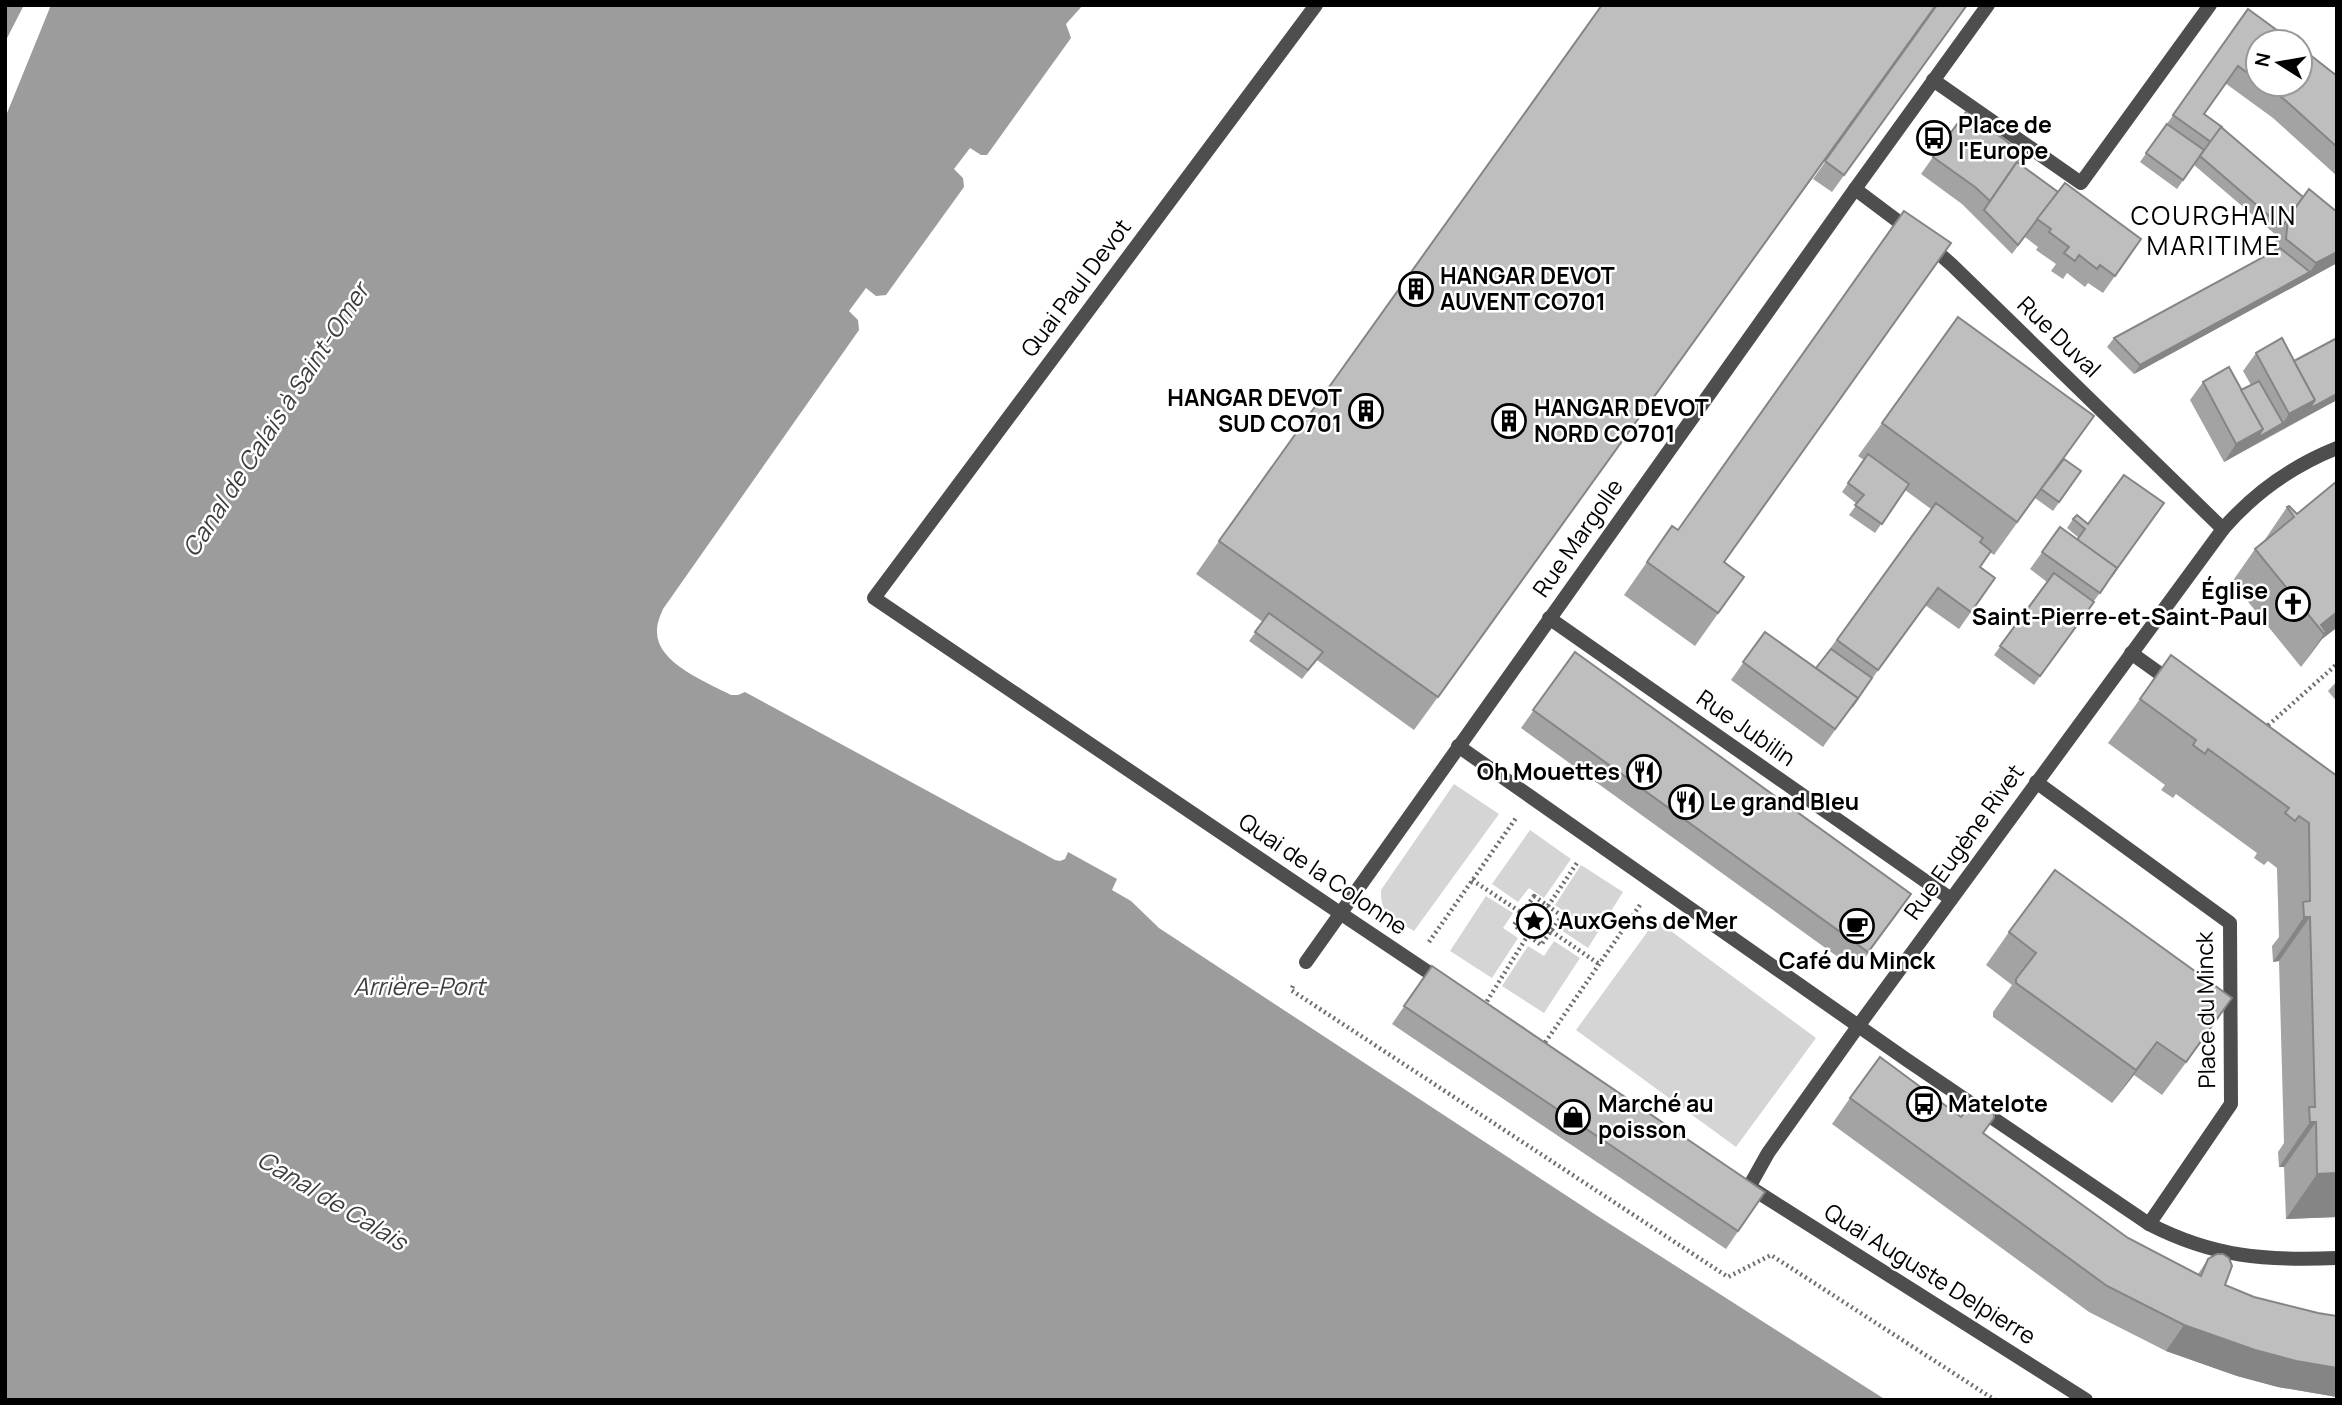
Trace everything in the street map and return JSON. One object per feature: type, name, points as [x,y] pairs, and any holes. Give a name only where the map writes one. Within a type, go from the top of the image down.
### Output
[{"type":"street","name":"Quai Paul Devot","points":[[873,598],[1316,5]]},
{"type":"street","name":"Rue Margolle","points":[[1306,962],[1988,5]]},
{"type":"street","points":[[1933,80],[2081,183],[2210,5]]},
{"type":"street","name":"Rue Duval","points":[[1855,189],[1952,265],[2223,529]]},
{"type":"street","name":"Rue Eugène Rivet","points":[[1745,1184],[2223,529],[2272,481],[2337,448]]},
{"type":"street","name":"Quai de la Colonne","points":[[873,598],[1483,1009]]},
{"type":"street","name":"Rue Jubilin","points":[[1549,618],[1951,899]]},
{"type":"street","points":[[2131,653],[2186,692]]},
{"type":"street","points":[[1458,746],[2149,1224],[2178,1239],[2229,1254],[2337,1258]]},
{"type":"street","name":"Place du Minck","points":[[2036,782],[2230,923],[2231,1104],[2149,1224]]},
{"type":"street","name":"Quai Auguste Delpierre","points":[[1745,1184],[2086,1400]]},
{"type":"path","points":[[2262,731],[2337,664]]},
{"type":"path","points":[[1414,963],[1531,796]]},
{"type":"path","points":[[1548,906],[1593,840]]},
{"type":"path","points":[[1472,880],[1522,913]]},
{"type":"path","points":[[1542,1048],[1655,883]]},
{"type":"path","points":[[1534,896],[1562,916],[1541,945],[1514,925],[1522,913],[1534,896]]},
{"type":"path","points":[[1551,932],[1600,964]]},
{"type":"path","points":[[1483,1009],[1528,935]]},
{"type":"path","points":[[1306,962],[1291,989],[1728,1278],[1771,1255],[1995,1400]]},
{"type":"shaded area","points":[[1454,784],[1499,814],[1414,931],[1390,916],[1383,906],[1381,890]]},
{"type":"shaded area","points":[[1530,830],[1571,859],[1544,898],[1529,888],[1518,902],[1492,884]]},
{"type":"shaded area","points":[[1581,865],[1623,892],[1588,948],[1561,930],[1571,916],[1555,905]]},
{"type":"shaded area","points":[[1486,896],[1513,913],[1503,928],[1518,938],[1492,978],[1450,951]]},
{"type":"shaded area","points":[[1656,920],[1816,1038],[1736,1147],[1576,1030]]},
{"type":"shaded area","points":[[1554,941],[1580,958],[1544,1013],[1502,986],[1528,946],[1544,956]]},
{"type":"water","points":[[5,5],[24,5],[5,42]]},
{"type":"water","name":"Arrière-Port","points":[[51,5],[1083,5],[1066,24],[1071,38],[987,155],[981,155],[970,148],[954,169],[963,178],[964,187],[886,295],[876,296],[866,288],[849,311],[858,320],[859,330],[663,609],[657,631],[665,653],[697,677],[731,695],[745,692],[1055,860],[1065,859],[1068,852],[1117,879],[1112,890],[1131,901],[1159,928],[1599,1217],[1886,1400],[5,1400],[5,118]]},
{"type":"building","points":[[1602,5],[1936,5],[1438,697],[1219,541]]},
{"type":"building","points":[[1937,5],[1967,5],[1844,175],[1825,161]]},
{"type":"building","points":[[2248,9],[2274,28],[2244,28],[2244,70],[2238,66],[2204,114],[2222,127],[2211,142],[2173,115]]},
{"type":"building","points":[[2314,58],[2337,76],[2337,147],[2282,98],[2314,98]]},
{"type":"building","points":[[1966,112],[2023,153],[1990,201],[1933,157]]},
{"type":"building","points":[[2167,124],[2204,150],[2183,180],[2146,153]]},
{"type":"building","points":[[2221,127],[2303,197],[2282,227],[2200,156]]},
{"type":"building","points":[[2017,162],[2058,192],[2018,245],[1984,210]]},
{"type":"building","points":[[2065,183],[2141,239],[2115,276],[2100,265],[2097,269],[2079,255],[2075,261],[2064,253],[2069,247],[2037,219]]},
{"type":"building","points":[[2309,189],[2337,212],[2337,252],[2316,263],[2286,239],[2288,218]]},
{"type":"building","points":[[1904,211],[1951,243],[1724,562],[1744,577],[1718,613],[1647,562],[1672,526],[1678,530]]},
{"type":"building","points":[[2280,248],[2310,272],[2140,365],[2114,338]]},
{"type":"building","points":[[1958,317],[2094,416],[2017,522],[1882,423]]},
{"type":"building","points":[[2282,338],[2315,400],[2289,414],[2256,353]]},
{"type":"building","points":[[2337,338],[2337,394],[2309,409],[2315,400],[2294,361]]},
{"type":"building","points":[[2229,367],[2263,429],[2236,444],[2203,382]]},
{"type":"building","points":[[2259,381],[2283,423],[2257,438],[2263,429],[2241,390]]},
{"type":"building","points":[[1868,454],[1909,484],[1882,524],[1855,505],[1864,495],[1848,483]]},
{"type":"building","points":[[2064,459],[2081,471],[2059,502],[2041,489]]},
{"type":"building","points":[[2124,475],[2164,503],[2111,577],[2117,568],[2077,540],[2085,529],[2073,519],[2077,515],[2088,524]]},
{"type":"building","points":[[2337,481],[2337,612],[2321,625],[2326,632],[2324,634],[2255,549],[2294,517],[2287,507],[2297,514]]},
{"type":"building","points":[[1936,503],[1983,538],[1980,542],[1991,551],[1980,567],[1995,578],[1971,612],[1938,588],[1878,670],[1837,640]]},
{"type":"building","points":[[2060,527],[2117,568],[2100,593],[2042,552]]},
{"type":"building","points":[[2054,573],[2094,602],[2040,676],[2000,646]]},
{"type":"building","points":[[1269,613],[1323,652],[1308,670],[1255,632]]},
{"type":"building","points":[[1765,632],[1858,698],[1835,729],[1743,662]]},
{"type":"building","points":[[1831,649],[1872,678],[1852,707],[1858,698],[1816,668]]},
{"type":"building","points":[[1575,652],[1911,894],[1868,952],[1533,710]]},
{"type":"building","points":[[2171,655],[2337,776],[2337,1173],[2317,1174],[2316,1122],[2310,1122],[2309,1107],[2315,1107],[2310,917],[2304,917],[2303,902],[2310,901],[2309,823],[2299,816],[2295,821],[2285,813],[2289,808],[2208,749],[2205,754],[2193,745],[2196,740],[2140,699]]},
{"type":"building","points":[[2055,870],[2232,998],[2186,1062],[2157,1042],[2136,1070],[2016,983],[2016,979],[2036,953],[2009,932]]},
{"type":"building","points":[[1432,966],[1765,1192],[1738,1231],[1404,1006]]},
{"type":"building","points":[[1880,1057],[1961,1117],[1974,1101],[1983,1099],[1989,1102],[1994,1110],[1994,1118],[1983,1133],[2128,1238],[2201,1276],[2208,1259],[2223,1254],[2229,1258],[2232,1266],[2225,1285],[2254,1297],[2337,1316],[2337,1368],[2255,1350],[2184,1325],[2107,1286],[1850,1098]]},
{"type":"place","name":"Place de l'Europe","points":[[1934,138]]},
{"type":"place","name":"HANGAR DEVOT AUVENT CO701","points":[[1416,289]]},
{"type":"place","name":"HANGAR DEVOT SUD CO701","points":[[1366,411]]},
{"type":"place","name":"HANGAR DEVOT NORD CO701","points":[[1509,421]]},
{"type":"place","name":"Église Saint-Pierre-et-Saint-Paul","points":[[2293,604]]},
{"type":"place","name":"Oh Mouettes","points":[[1644,772]]},
{"type":"place","name":"Le grand Bleu","points":[[1686,802]]},
{"type":"place","name":"AuxGens de Mer","points":[[1534,921]]},
{"type":"place","name":"Café du Minck","points":[[1857,926]]},
{"type":"place","name":"Matelote","points":[[1924,1104]]},
{"type":"place","name":"Marché au poisson","points":[[1573,1117]]},
{"type":"district","name":"COURGHAIN MARITIME","points":[[2214,231]]},
{"type":"water label","name":"Canal de Calais à Saint-Omer","points":[[276,420]]},
{"type":"water label","name":"Canal de Calais","points":[[332,1201]]}]
